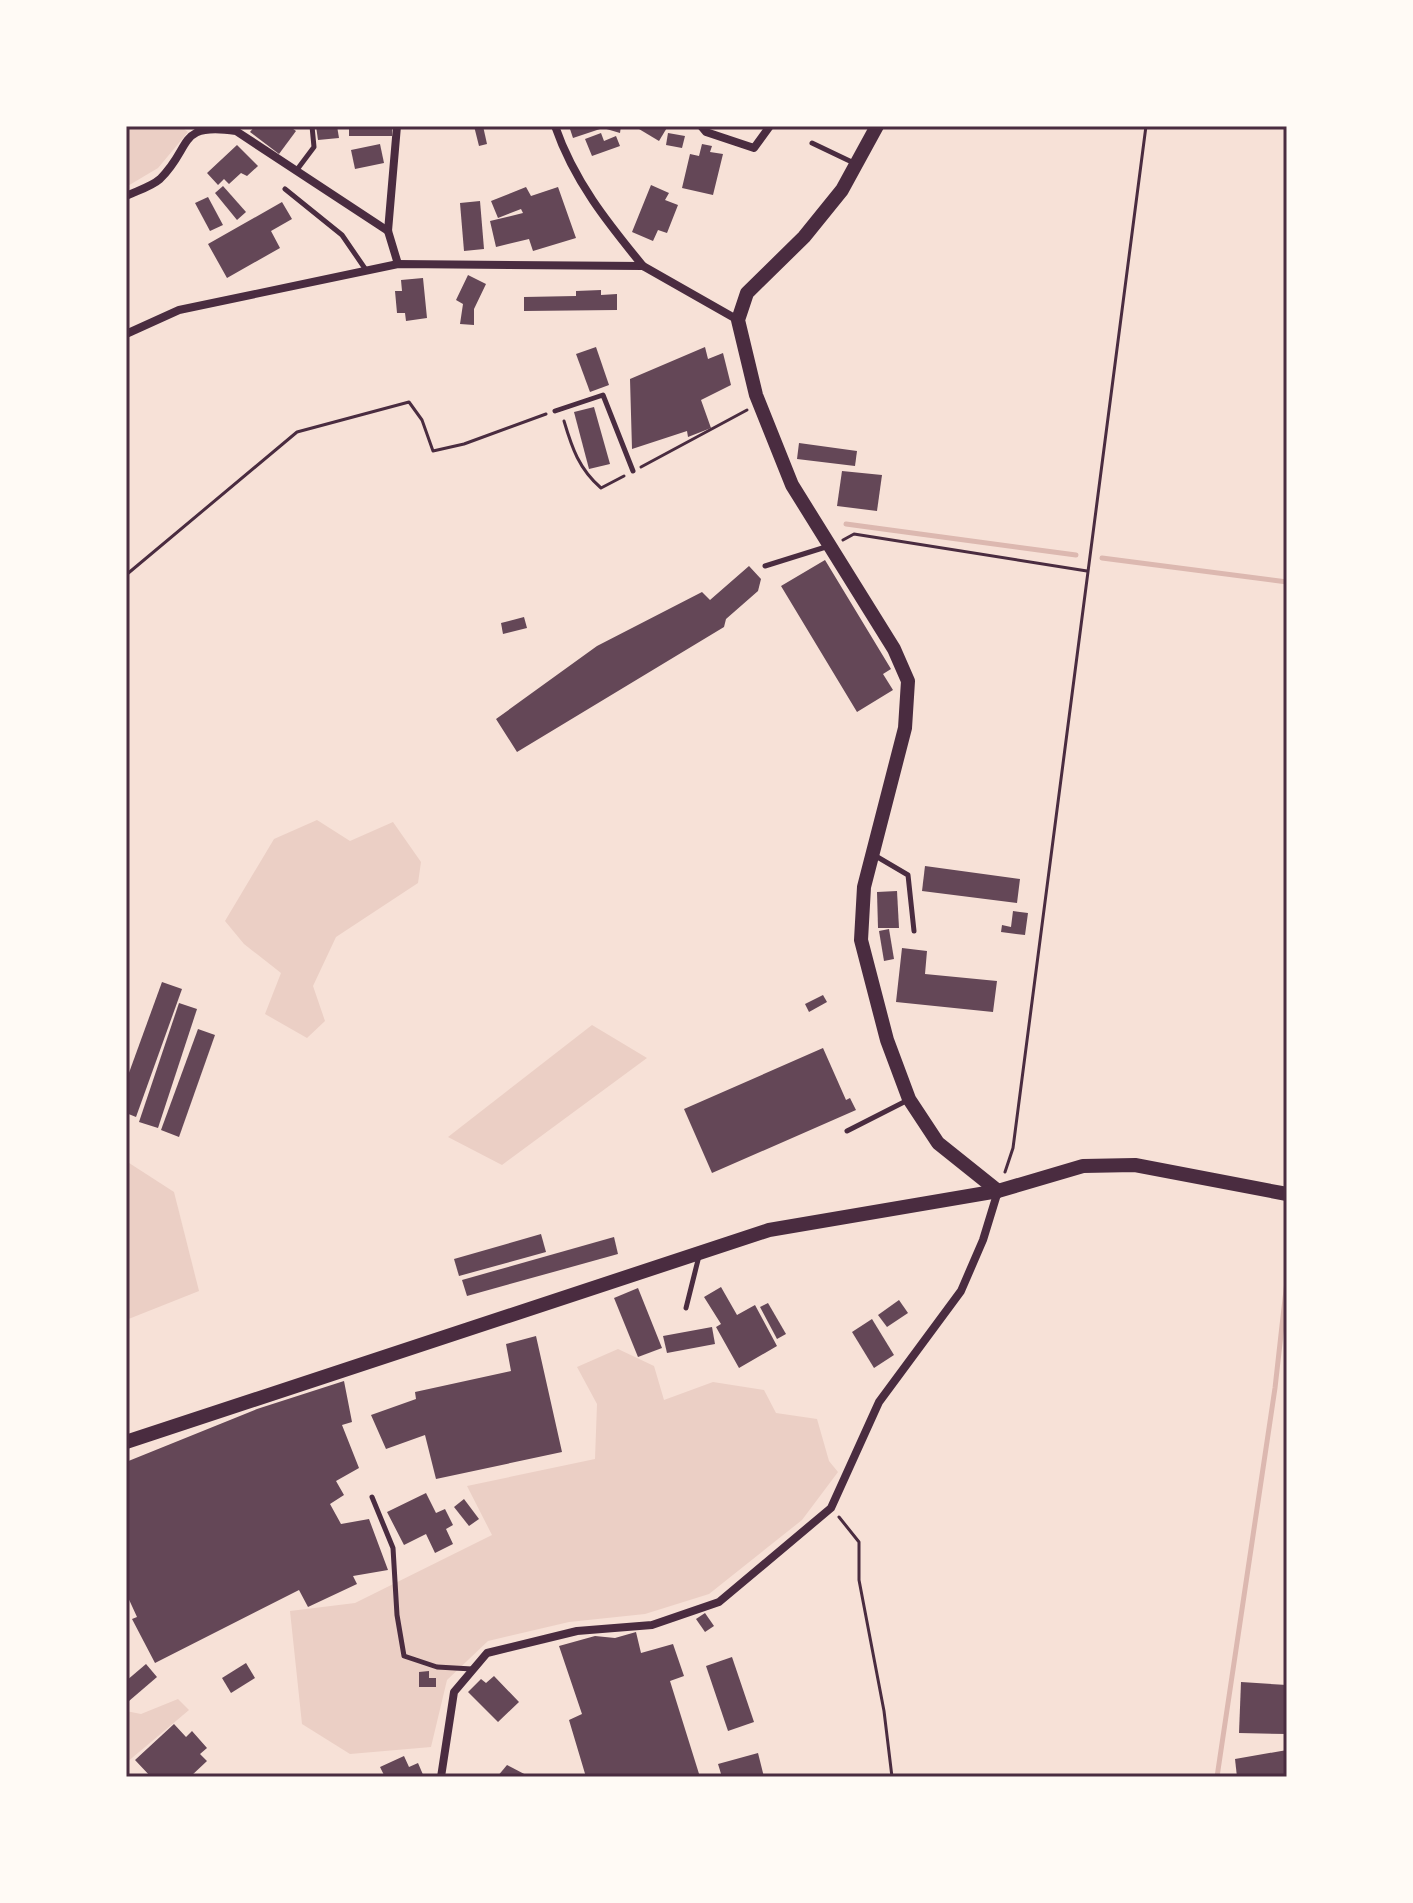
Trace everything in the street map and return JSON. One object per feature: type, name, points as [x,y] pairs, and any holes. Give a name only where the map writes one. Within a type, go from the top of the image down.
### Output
[{"type":"street","points":[[397,126],[388,231],[398,264]]},
{"type":"street","points":[[555,126],[566,158],[592,203],[643,266],[738,320]]},
{"type":"street","points":[[701,126],[706,132],[754,148],[770,126]]},
{"type":"street","points":[[874,127],[842,190],[804,237],[747,293],[738,320],[760,404],[792,485],[894,649],[908,681],[905,728],[864,887],[861,940],[887,1040],[909,1099],[938,1143],[998,1191]]},
{"type":"street","points":[[126,196],[159,180],[190,136],[201,129],[237,129],[388,231]]},
{"type":"street","points":[[126,334],[179,310],[398,264],[643,266]]},
{"type":"street","points":[[126,1442],[769,1230],[998,1191],[1083,1166],[1135,1165],[1287,1194]]},
{"type":"street","points":[[441,1777],[454,1692],[487,1653],[577,1631],[652,1625],[719,1602],[831,1508],[879,1402],[908,1368],[961,1291],[983,1240],[998,1191]]},
{"type":"lane","points":[[296,171],[314,147],[312,126]]},
{"type":"lane","points":[[812,143],[857,164]]},
{"type":"lane","points":[[285,189],[342,235],[367,271]]},
{"type":"lane","points":[[555,411],[603,395],[633,471]]},
{"type":"lane","points":[[765,566],[830,546]]},
{"type":"lane","points":[[873,855],[908,875],[914,931]]},
{"type":"lane","points":[[847,1131],[909,1099]]},
{"type":"lane","points":[[686,1308],[701,1251]]},
{"type":"lane","points":[[372,1497],[393,1548],[397,1615],[404,1656],[437,1667],[473,1670]]},
{"type":"path","points":[[998,1191],[1013,1148],[1146,126]]},
{"type":"path","points":[[126,575],[297,432],[409,402],[422,420],[433,451],[464,444],[555,411],[563,417],[575,458],[601,488],[760,404]]},
{"type":"path","points":[[830,546],[854,534],[1087,571]]},
{"type":"path","points":[[831,1508],[859,1542],[859,1580],[884,1711],[892,1777]]},
{"type":"shaded area","points":[[126,126],[180,126],[188,132],[158,168],[126,187]]},
{"type":"shaded area","points":[[317,820],[350,841],[393,822],[421,862],[418,883],[336,937],[313,986],[325,1021],[307,1038],[265,1014],[281,973],[244,944],[225,921],[274,839]]},
{"type":"shaded area","points":[[592,1025],[647,1058],[502,1165],[448,1137]]},
{"type":"shaded area","points":[[126,1161],[174,1192],[199,1291],[126,1320]]},
{"type":"shaded area","points":[[618,1349],[654,1366],[664,1400],[713,1382],[764,1390],[776,1413],[817,1419],[829,1461],[838,1472],[802,1520],[709,1594],[645,1614],[569,1622],[488,1641],[447,1680],[431,1747],[350,1754],[302,1724],[290,1611],[355,1603],[492,1535],[467,1486],[595,1459],[597,1404],[577,1367]]},
{"type":"shaded area","points":[[178,1699],[189,1710],[126,1763],[126,1711],[141,1714]]},
{"type":"building","points":[[255,126],[289,126],[296,131],[279,154],[250,132]]},
{"type":"building","points":[[316,126],[337,126],[339,138],[318,140]]},
{"type":"building","points":[[349,126],[392,126],[392,136],[349,136]]},
{"type":"building","points":[[474,126],[483,126],[487,144],[479,146]]},
{"type":"building","points":[[569,126],[621,126],[620,133],[603,128],[573,138]]},
{"type":"building","points":[[634,126],[668,126],[659,141]]},
{"type":"building","points":[[601,133],[604,141],[616,136],[620,146],[592,156],[585,139]]},
{"type":"building","points":[[668,133],[685,136],[682,148],[666,145]]},
{"type":"building","points":[[380,144],[384,163],[355,169],[351,150]]},
{"type":"building","points":[[702,144],[712,146],[710,152],[723,154],[713,195],[682,188],[690,154],[699,156]]},
{"type":"building","points":[[237,145],[258,166],[247,176],[241,173],[229,184],[224,179],[218,185],[207,173]]},
{"type":"building","points":[[651,185],[669,193],[665,200],[678,205],[667,233],[658,230],[653,241],[632,232]]},
{"type":"building","points":[[223,186],[246,212],[237,220],[215,193]]},
{"type":"building","points":[[526,187],[531,196],[558,187],[576,238],[533,251],[529,239],[496,247],[490,221],[523,213],[521,209],[498,218],[491,201]]},
{"type":"building","points":[[208,197],[223,225],[210,231],[195,203]]},
{"type":"building","points":[[480,201],[484,249],[464,251],[460,203]]},
{"type":"building","points":[[282,202],[292,219],[271,231],[280,248],[227,278],[208,244]]},
{"type":"building","points":[[468,275],[486,284],[474,309],[474,325],[460,324],[463,304],[456,300]]},
{"type":"building","points":[[423,278],[427,318],[406,321],[405,313],[397,313],[395,291],[402,291],[401,280]]},
{"type":"building","points":[[601,290],[601,295],[617,294],[617,310],[524,311],[524,297],[576,296],[576,291]]},
{"type":"building","points":[[596,347],[609,385],[590,392],[576,354]]},
{"type":"building","points":[[705,347],[708,359],[723,353],[731,385],[701,400],[711,428],[688,437],[687,431],[632,449],[630,379]]},
{"type":"building","points":[[594,407],[610,464],[589,469],[574,412]]},
{"type":"building","points":[[799,443],[857,451],[855,466],[797,459]]},
{"type":"building","points":[[842,471],[882,475],[877,511],[837,506]]},
{"type":"building","points":[[825,560],[891,669],[883,674],[893,690],[857,712],[781,586]]},
{"type":"building","points":[[749,566],[761,579],[758,591],[726,619],[724,627],[517,752],[496,719],[597,646],[702,592],[710,600]]},
{"type":"building","points":[[524,617],[527,628],[503,634],[501,623]]},
{"type":"building","points":[[925,866],[1020,879],[1017,903],[922,891]]},
{"type":"building","points":[[897,891],[899,928],[878,928],[877,892]]},
{"type":"building","points":[[1013,911],[1028,913],[1025,935],[1001,932],[1002,925],[1011,927]]},
{"type":"building","points":[[889,929],[894,959],[884,961],[879,931]]},
{"type":"building","points":[[902,948],[927,951],[925,974],[997,981],[993,1012],[896,1002]]},
{"type":"building","points":[[162,982],[182,989],[136,1117],[126,1113],[126,1081]]},
{"type":"building","points":[[823,995],[827,1002],[809,1012],[805,1004]]},
{"type":"building","points":[[179,1003],[197,1009],[158,1128],[139,1122]]},
{"type":"building","points":[[198,1029],[215,1035],[179,1137],[161,1130]]},
{"type":"building","points":[[823,1048],[846,1100],[850,1098],[856,1110],[712,1173],[684,1109]]},
{"type":"building","points":[[541,1234],[546,1252],[459,1276],[454,1259]]},
{"type":"building","points":[[614,1237],[618,1254],[467,1296],[462,1280]]},
{"type":"building","points":[[721,1287],[737,1315],[755,1305],[777,1346],[739,1368],[716,1327],[721,1324],[704,1297]]},
{"type":"building","points":[[638,1288],[662,1348],[638,1357],[614,1298]]},
{"type":"building","points":[[899,1300],[908,1313],[887,1327],[878,1315]]},
{"type":"building","points":[[768,1303],[786,1334],[777,1339],[760,1307]]},
{"type":"building","points":[[872,1319],[894,1355],[874,1368],[852,1332]]},
{"type":"building","points":[[712,1327],[715,1344],[667,1353],[663,1336]]},
{"type":"building","points":[[536,1336],[562,1452],[436,1479],[425,1435],[386,1449],[371,1415],[416,1399],[415,1392],[511,1371],[506,1344]]},
{"type":"building","points":[[344,1381],[352,1422],[342,1425],[359,1468],[336,1481],[344,1495],[330,1504],[341,1524],[369,1519],[388,1570],[353,1576],[357,1584],[308,1607],[299,1590],[155,1663],[132,1619],[137,1617],[126,1593],[126,1462],[257,1409]]},
{"type":"building","points":[[426,1493],[436,1513],[445,1509],[453,1525],[446,1529],[453,1544],[435,1553],[426,1534],[404,1545],[387,1512]]},
{"type":"building","points":[[464,1499],[479,1519],[469,1526],[454,1507]]},
{"type":"building","points":[[705,1613],[714,1626],[705,1632],[696,1619]]},
{"type":"building","points":[[636,1632],[641,1653],[673,1644],[684,1676],[670,1681],[700,1777],[586,1777],[569,1720],[582,1714],[559,1646],[595,1636],[615,1638]]},
{"type":"building","points":[[732,1657],[754,1722],[728,1731],[706,1666]]},
{"type":"building","points":[[246,1663],[255,1678],[231,1693],[222,1678]]},
{"type":"building","points":[[146,1664],[157,1677],[129,1701],[126,1681]]},
{"type":"building","points":[[429,1671],[429,1678],[436,1678],[436,1687],[419,1687],[419,1672]]},
{"type":"building","points":[[494,1676],[519,1702],[498,1722],[468,1692],[481,1679],[486,1683]]},
{"type":"building","points":[[1241,1682],[1287,1685],[1287,1734],[1239,1733]]},
{"type":"building","points":[[174,1724],[186,1737],[192,1731],[207,1748],[200,1754],[207,1761],[190,1777],[151,1777],[135,1760]]},
{"type":"building","points":[[1287,1750],[1287,1777],[1237,1777],[1235,1759]]},
{"type":"building","points":[[758,1753],[764,1777],[722,1777],[718,1764]]},
{"type":"building","points":[[404,1756],[409,1767],[418,1763],[424,1777],[385,1777],[380,1767]]},
{"type":"building","points":[[507,1765],[530,1777],[497,1777]]},
{"type":"waterway","points":[[846,524],[1076,555]]},
{"type":"waterway","points":[[1102,558],[1287,582]]},
{"type":"waterway","points":[[1217,1777],[1275,1388],[1287,1281]]}]
